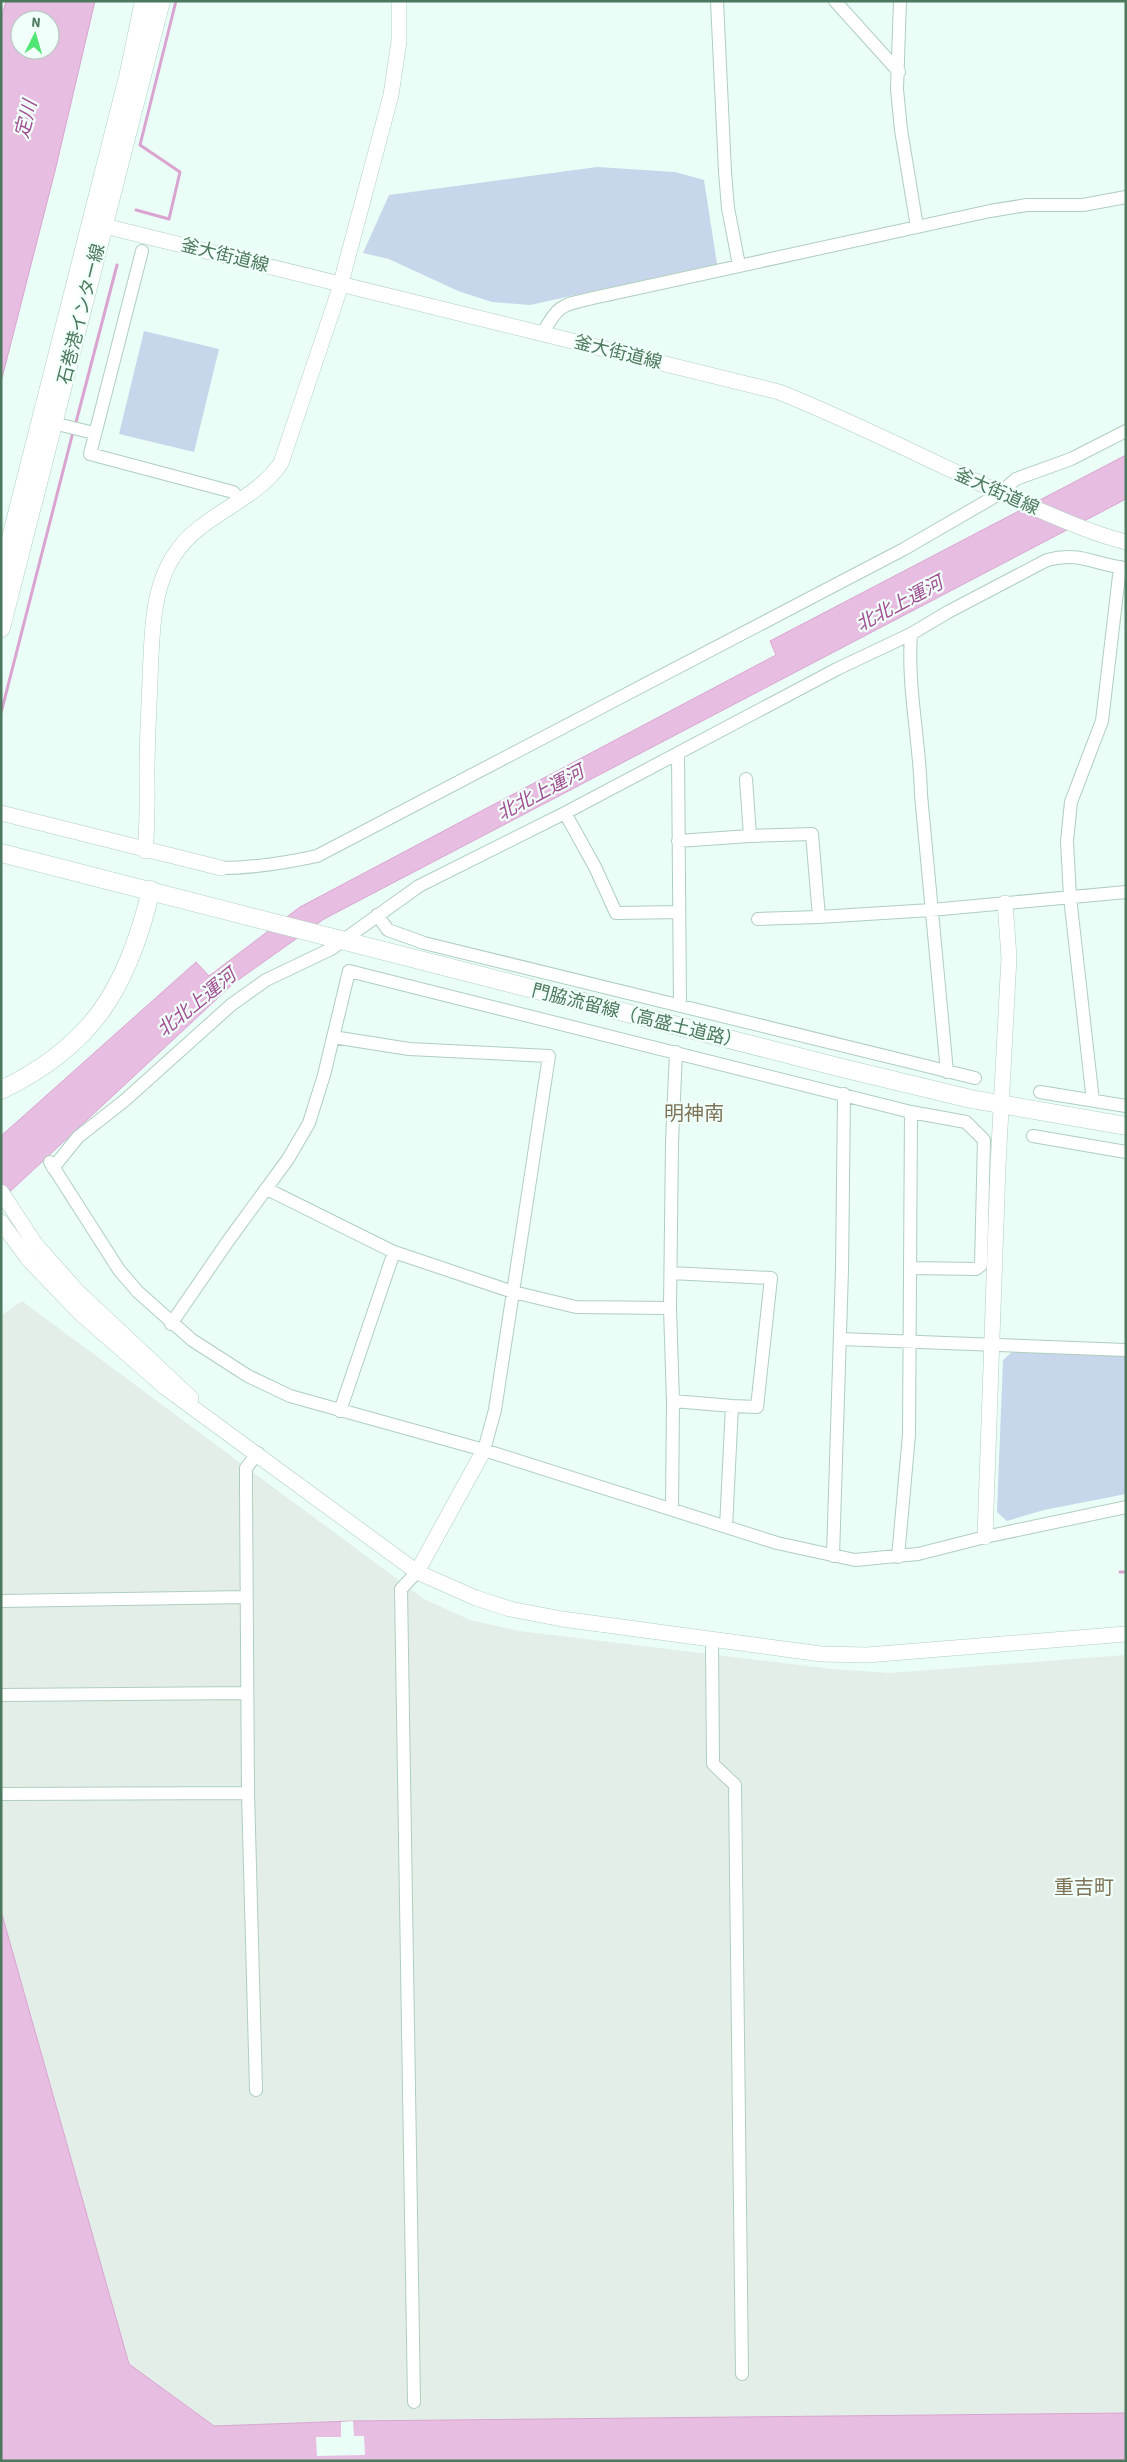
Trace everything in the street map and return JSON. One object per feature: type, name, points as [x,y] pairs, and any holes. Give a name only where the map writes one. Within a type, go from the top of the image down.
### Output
[{"type":"main road","name":"石巻港インター線","points":[[1,628],[53,423],[144,1]]},
{"type":"main road","name":"石巻港インター線","points":[[1,577],[97,224],[161,1]]},
{"type":"main road","name":"門脇流留線（高盛土道路）","points":[[1,853],[838,1067],[1001,1104],[1126,1126]]},
{"type":"main road","points":[[1,1090],[43,1068],[66,1051],[102,1010],[117,987],[136,948],[151,890]]},
{"type":"street","points":[[145,851],[148,825],[147,769],[151,655],[162,583],[174,554],[188,538],[263,485],[281,463],[341,284],[391,95],[399,41],[399,1]]},
{"type":"street","points":[[717,1],[728,208],[739,265]]},
{"type":"street","points":[[835,1],[899,72]]},
{"type":"street","points":[[900,1],[897,89],[901,130],[918,227]]},
{"type":"street","points":[[543,333],[552,315],[565,305],[692,278],[739,265],[825,249],[918,227],[1027,205],[1072,206],[1126,197]]},
{"type":"street","name":"釜大街道線","points":[[97,224],[779,392],[819,408],[1006,496],[1088,531],[1126,542]]},
{"type":"street","points":[[142,251],[90,454],[232,492],[240,500]]},
{"type":"street","points":[[53,423],[94,433]]},
{"type":"street","points":[[1,813],[145,851],[221,868],[263,866],[317,856],[1006,496],[1016,479],[1028,473],[1071,459],[1126,431]]},
{"type":"street","points":[[1093,1101],[1070,897],[1068,841],[1071,802],[1102,721],[1123,568],[1077,556],[1063,556],[1047,560],[948,612],[912,634],[837,669],[565,813],[419,886],[331,949],[266,980],[231,1004],[124,1102],[78,1137],[51,1164],[119,1270],[138,1292],[171,1324],[248,1376],[290,1396],[484,1450],[726,1527],[855,1560],[898,1557],[985,1536],[1126,1506]]},
{"type":"street","points":[[912,634],[909,662],[920,759],[921,795],[947,1072]]},
{"type":"street","points":[[678,753],[680,1006]]},
{"type":"street","points":[[746,779],[750,836]]},
{"type":"street","points":[[565,813],[595,867],[616,913],[678,912]]},
{"type":"street","points":[[678,841],[812,834],[819,917]]},
{"type":"street","points":[[758,919],[931,910],[1126,892]]},
{"type":"street","points":[[985,1536],[1001,1104],[1009,958],[1005,903]]},
{"type":"street","points":[[377,915],[388,930],[406,937],[975,1078]]},
{"type":"street","points":[[171,1324],[288,1159],[310,1123],[349,971],[911,1112],[966,1122],[984,1140],[981,1265],[976,1269],[911,1268]]},
{"type":"street","points":[[333,1037],[409,1049],[550,1056],[495,1410],[484,1450],[417,1572],[401,1589],[414,2402]]},
{"type":"street","points":[[672,1509],[673,1401],[670,1308],[672,1142],[676,1052]]},
{"type":"street","points":[[1040,1092],[1126,1106]]},
{"type":"street","points":[[834,1556],[841,1339],[844,1094]]},
{"type":"street","points":[[898,1557],[909,1435],[911,1112]]},
{"type":"street","points":[[1033,1136],[1126,1152]]},
{"type":"street","points":[[266,1189],[394,1252],[513,1292],[576,1307],[670,1308]]},
{"type":"street","points":[[5,1199],[36,1245],[78,1292],[120,1333],[173,1379],[215,1422]]},
{"type":"street","points":[[1,1222],[29,1260],[80,1312],[166,1388],[258,1453],[417,1572],[476,1598],[510,1609],[562,1619],[712,1641],[821,1654],[867,1655],[1126,1634]]},
{"type":"street","points":[[340,1411],[394,1252]]},
{"type":"street","points":[[671,1272],[771,1278],[757,1407],[673,1401]]},
{"type":"street","points":[[841,1339],[1126,1350]]},
{"type":"street","points":[[726,1527],[732,1406]]},
{"type":"street","points":[[256,2090],[248,1793],[246,1468],[258,1453]]},
{"type":"street","points":[[1,1601],[246,1597]]},
{"type":"street","points":[[712,1641],[714,1764],[735,1785],[742,2374]]},
{"type":"street","points":[[1,1695],[247,1693]]},
{"type":"street","points":[[1,1794],[248,1793]]},
{"type":"shaded area","points":[[597,167],[675,172],[704,180],[717,264],[530,305],[492,302],[458,291],[389,259],[363,253],[389,195]]},
{"type":"shaded area","points":[[144,331],[219,349],[194,452],[119,434]]},
{"type":"shaded area","points":[[22,1301],[424,1599],[470,1620],[519,1631],[832,1669],[890,1673],[1126,1655],[1126,2413],[353,2421],[214,2426],[129,2364],[1,1911],[1,1316]]},
{"type":"shaded area","points":[[1013,1351],[1126,1356],[1126,1494],[1044,1510],[1007,1521],[997,1512],[1003,1360]]},
{"type":"water","name":"定川","points":[[6,1],[95,1],[55,171],[1,382],[1,18]]},
{"type":"water","name":"北北上運河","points":[[1126,455],[1126,499],[324,919],[234,983],[1,1200],[1,1136],[196,962],[209,976],[300,907],[776,655],[770,641]]},
{"type":"water","points":[[1,1911],[129,2364],[214,2426],[353,2421],[1126,2413],[1126,2461],[1,2461]]},
{"type":"pier","points":[[353,2421],[354,2436],[364,2436],[365,2455],[317,2456],[316,2437],[341,2437],[341,2422]]},
{"type":"waterway","points":[[136,210],[169,219],[180,172],[140,145],[176,1]]},
{"type":"waterway","points":[[75,426],[117,265]]},
{"type":"waterway","points":[[1,713],[73,432]]},
{"type":"waterway","points":[[1120,1572],[1126,1572]]},
{"type":"district","name":"明神南","points":[[694,1113]]},
{"type":"district","name":"重吉町","points":[[1084,1887]]}]
